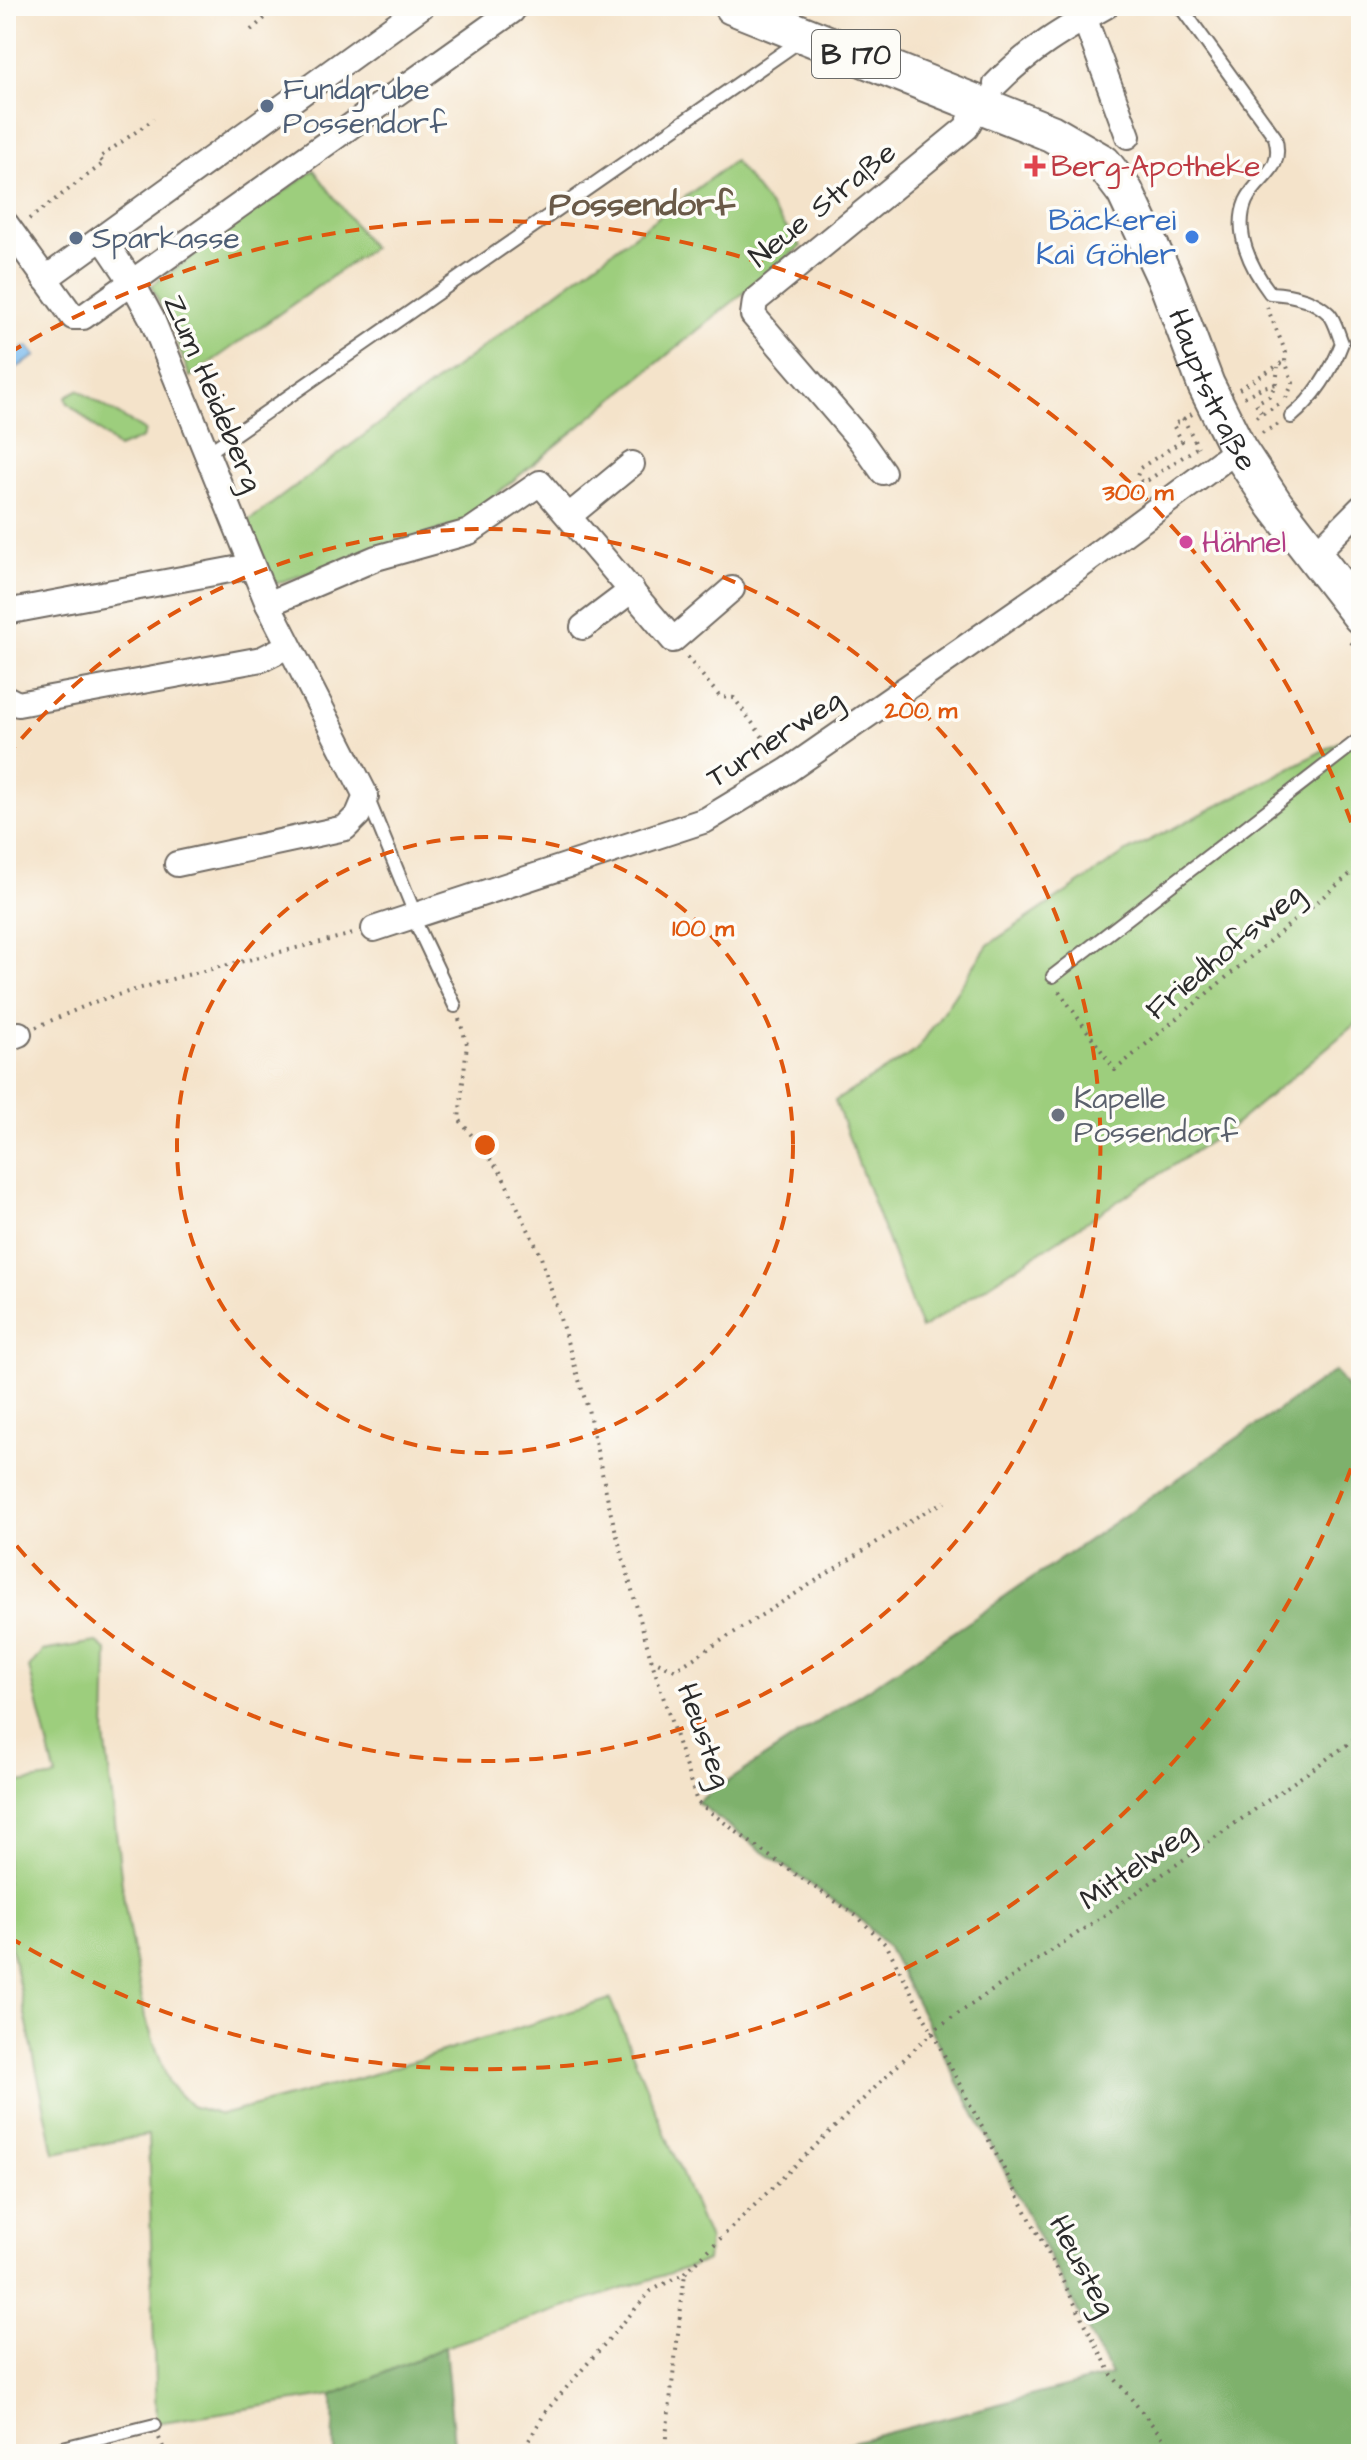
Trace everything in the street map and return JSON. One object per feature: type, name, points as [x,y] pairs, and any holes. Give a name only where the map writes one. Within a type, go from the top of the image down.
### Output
[{"type":"main road","name":"Hauptstraße","points":[[732,6],[808,35],[987,94],[1103,163],[1125,192],[1167,282],[1206,385],[1248,442],[1275,505],[1361,616]]},
{"type":"street","points":[[45,279],[422,6]]},
{"type":"street","points":[[103,239],[132,282],[515,6]]},
{"type":"street","points":[[1090,10],[1128,136]]},
{"type":"street","name":"Neue Straße","points":[[883,472],[861,441],[753,315],[755,301],[966,128],[987,94],[1050,37],[1090,10]]},
{"type":"street","name":"Zum Heideberg","points":[[9,228],[73,317],[83,317],[132,282],[152,319],[268,604],[366,796]]},
{"type":"street","name":"Turnerweg","points":[[374,929],[706,820],[787,771],[1059,582],[1248,442]]},
{"type":"street","points":[[569,516],[632,464]]},
{"type":"street","points":[[268,604],[376,558],[469,532],[540,483],[673,640],[732,589]]},
{"type":"street","points":[[1314,555],[1361,508]]},
{"type":"street","points":[[6,612],[251,566]]},
{"type":"street","points":[[583,627],[632,590]]},
{"type":"street","points":[[6,698],[18,704],[262,659],[288,646]]},
{"type":"street","points":[[177,864],[345,828],[358,815],[366,796]]},
{"type":"lane","points":[[1180,6],[1275,137],[1278,150],[1274,168],[1247,200],[1240,227],[1254,271],[1270,293],[1290,294],[1310,301],[1331,315],[1342,343],[1328,372],[1303,407],[1291,417]]},
{"type":"lane","points":[[206,454],[808,35]]},
{"type":"lane","points":[[1053,979],[1361,738]]},
{"type":"lane","points":[[366,796],[413,914],[455,1006]]},
{"type":"lane","points":[[39,2454],[155,2425]]},
{"type":"path","points":[[251,30],[279,6]]},
{"type":"path","points":[[311,6],[314,10],[320,6]]},
{"type":"path","points":[[9,228],[104,163],[99,158],[154,119]]},
{"type":"path","points":[[1256,417],[1282,403],[1293,383],[1285,361],[1286,353],[1266,309],[1270,293]]},
{"type":"path","points":[[1234,392],[1285,361]]},
{"type":"path","points":[[1262,414],[1256,403],[1269,396],[1276,384],[1278,367]]},
{"type":"path","points":[[1239,400],[1263,387],[1276,384]]},
{"type":"path","points":[[1248,442],[1291,417]]},
{"type":"path","points":[[1183,418],[1200,446],[1148,480],[1141,481],[1137,476],[1140,468],[1182,441],[1173,425],[1183,418]]},
{"type":"path","points":[[1352,438],[1361,437]]},
{"type":"path","points":[[673,640],[720,697],[734,698],[787,771]]},
{"type":"path","name":"Friedhofsweg","points":[[1053,979],[1115,1070],[1361,865]]},
{"type":"path","points":[[12,1036],[97,1001],[374,929]]},
{"type":"path","name":"Heusteg","points":[[455,1006],[467,1044],[459,1119],[501,1173],[540,1254],[588,1409],[611,1514],[651,1659],[697,1802],[858,1917],[887,1946],[1112,2375],[1176,2454]]},
{"type":"path","points":[[651,1659],[675,1670],[945,1502]]},
{"type":"path","name":"Mittelweg","points":[[521,2454],[546,2411],[651,2291],[685,2273],[934,2031],[1361,1735]]},
{"type":"path","points":[[664,2454],[685,2273]]},
{"type":"green space","points":[[734,161],[801,246],[461,523],[275,584],[247,522]]},
{"type":"green space","points":[[314,170],[372,248],[190,377],[170,324],[151,286]]},
{"type":"green space","points":[[78,390],[145,431],[142,438],[118,448],[67,402],[66,396]]},
{"type":"green space","points":[[1361,730],[1361,1019],[1232,1127],[921,1329],[835,1101],[917,1050],[988,945],[1126,852]]},
{"type":"green space","points":[[1335,1371],[1361,1409],[1361,2454],[806,2454],[1111,2375],[887,1946],[858,1917],[697,1802],[966,1624]]},
{"type":"green space","points":[[96,1642],[107,1651],[105,1736],[124,1901],[145,2017],[169,2084],[191,2106],[221,2115],[357,2079],[610,1999],[709,2240],[707,2261],[445,2347],[333,2395],[156,2423],[148,2135],[54,2153],[6,1923],[6,1785],[56,1777],[29,1668],[42,1651]]},
{"type":"green space","points":[[445,2347],[455,2454],[334,2454],[333,2395]]},
{"type":"water","points":[[28,346],[36,356],[6,374],[6,356]]},
{"type":"place","name":"Fundgrube Possendorf","points":[[267,106]]},
{"type":"place","name":"Berg-Apotheke","points":[[1035,166]]},
{"type":"place","name":"Bäckerei Kai Göhler","points":[[1192,237]]},
{"type":"place","name":"Sparkasse","points":[[76,238]]},
{"type":"place","name":"Hähnel","points":[[1186,542]]},
{"type":"place","name":"Kapelle Possendorf","points":[[1058,1115]]},
{"type":"district","name":"Possendorf","points":[[642,203]]}]
